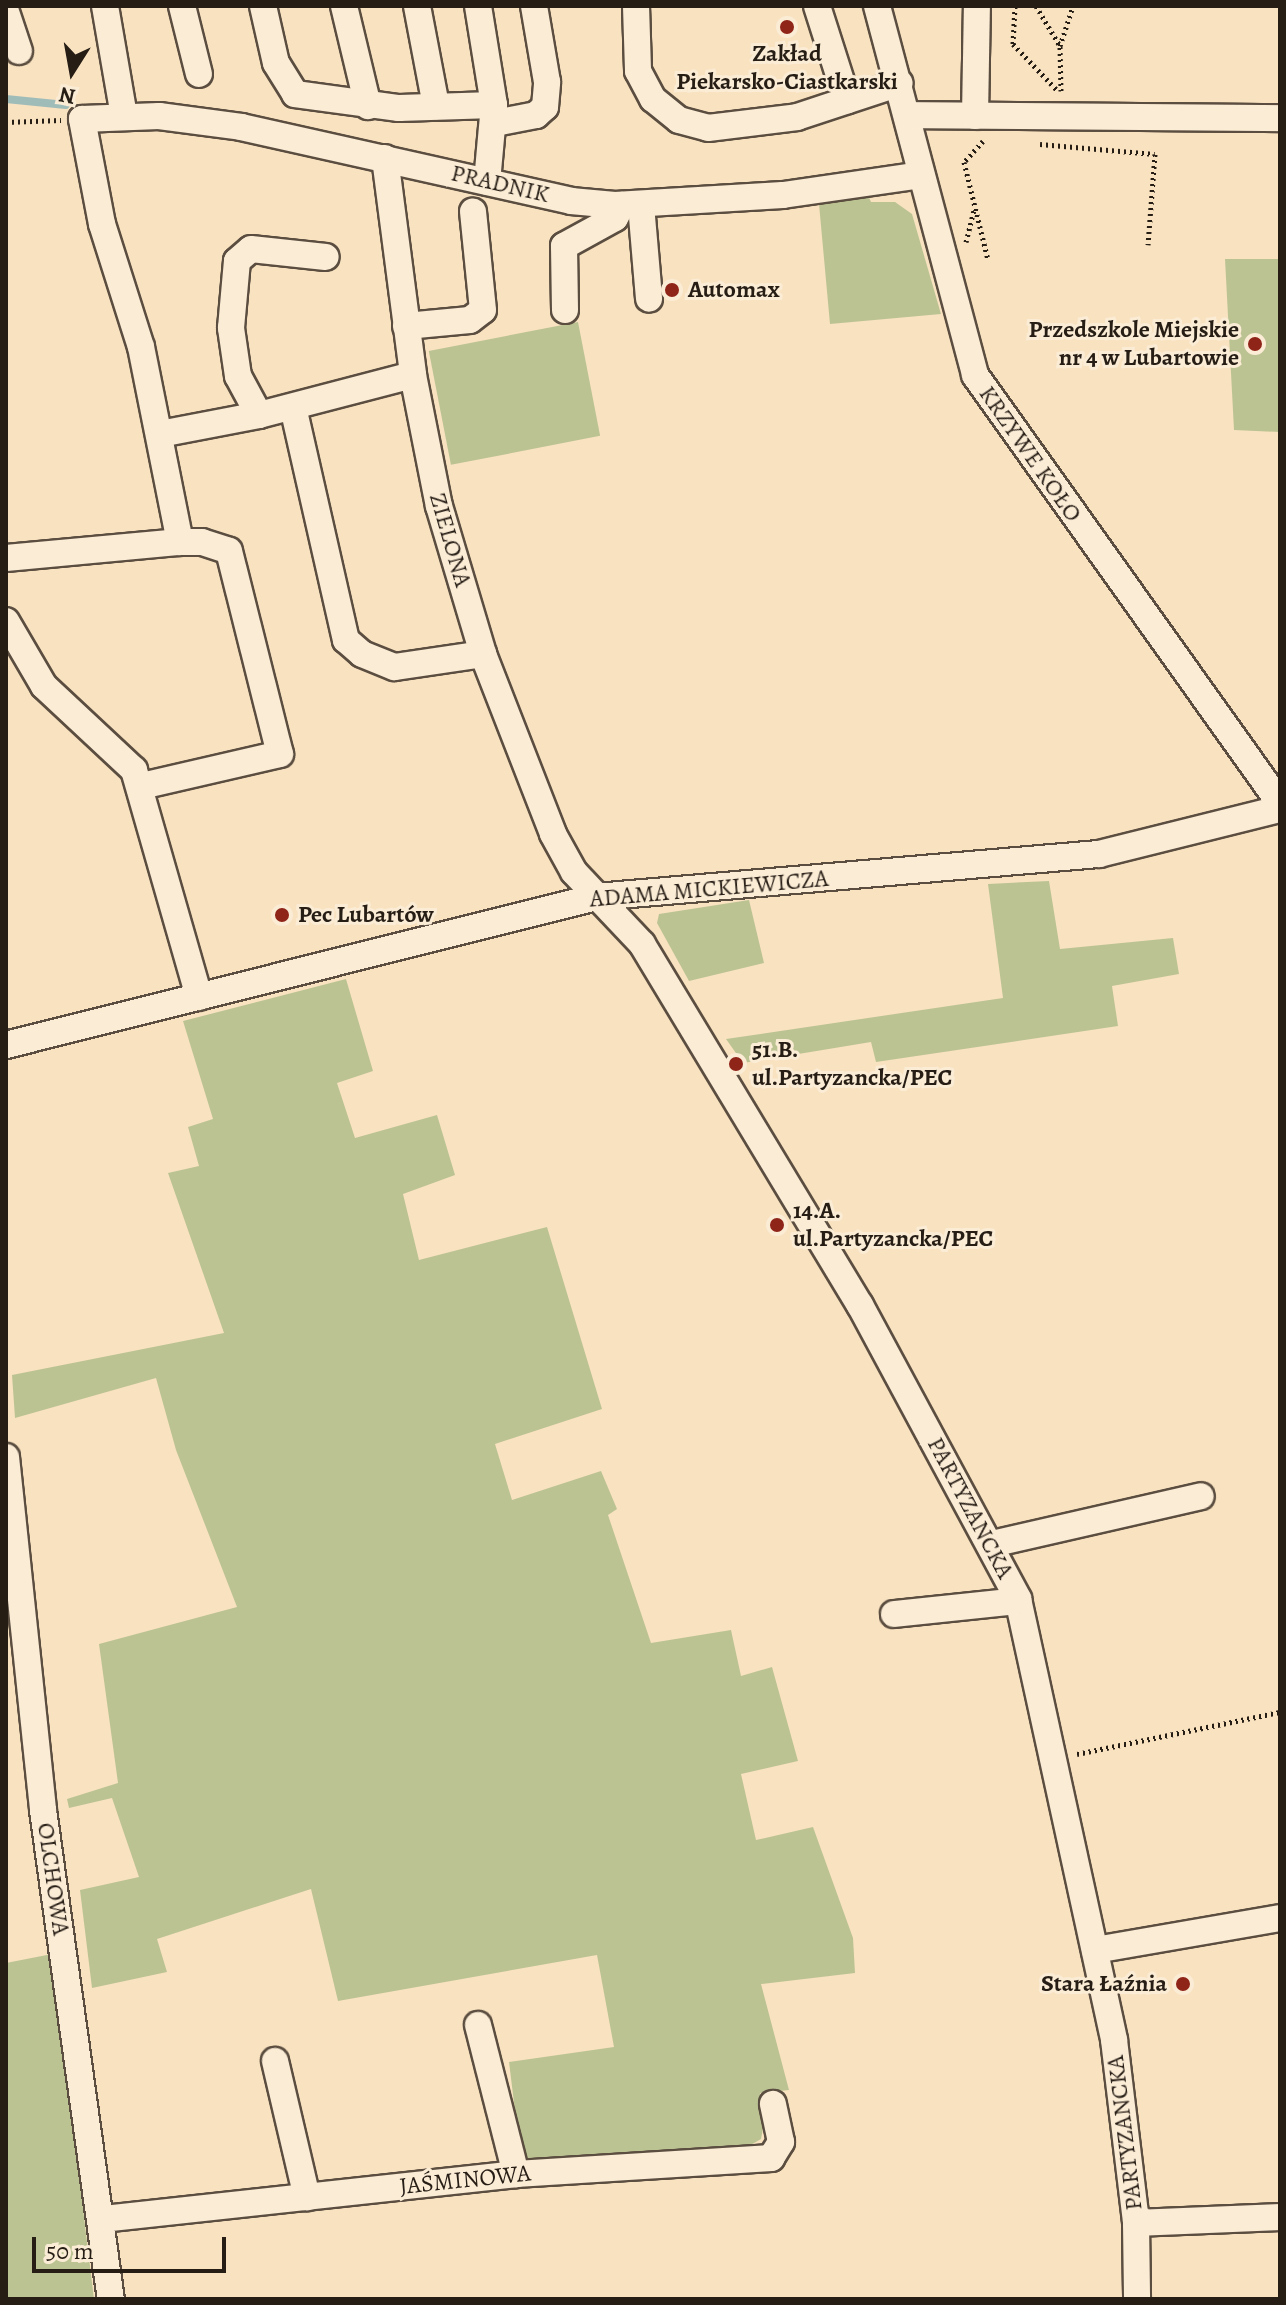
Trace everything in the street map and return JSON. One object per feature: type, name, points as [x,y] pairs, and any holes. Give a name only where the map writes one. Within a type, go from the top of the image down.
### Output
[{"type":"street","points":[[105,6],[124,116]]},
{"type":"street","points":[[182,6],[199,74]]},
{"type":"street","points":[[263,6],[276,63],[295,94],[368,106],[436,106],[495,114],[536,115],[545,107],[547,82],[534,6]]},
{"type":"street","points":[[344,6],[368,106]]},
{"type":"street","points":[[417,6],[436,106]]},
{"type":"street","points":[[478,6],[495,114],[487,182]]},
{"type":"street","points":[[636,6],[638,71],[653,99],[679,120],[708,128],[797,117],[900,83]]},
{"type":"street","points":[[817,6],[847,100]]},
{"type":"street","name":"KRZYWE KOŁO","points":[[877,6],[909,115],[921,175],[975,375],[1280,803]]},
{"type":"street","points":[[975,116],[977,6]]},
{"type":"street","points":[[6,12],[19,51]]},
{"type":"street","points":[[909,115],[975,116],[1061,105],[1280,118]]},
{"type":"street","name":"PRADNIK","points":[[82,119],[124,116],[241,127],[571,201],[632,205],[783,195],[921,175]]},
{"type":"street","points":[[82,119],[102,224],[141,347],[180,542]]},
{"type":"street","name":"ZIELONA","points":[[385,158],[413,375],[439,506],[483,654],[553,834],[574,872],[596,897]]},
{"type":"street","points":[[565,310],[564,246],[632,205],[649,299]]},
{"type":"street","points":[[406,326],[470,320],[483,310],[473,212]]},
{"type":"street","points":[[259,415],[236,364],[231,328],[237,261],[251,249],[326,257]]},
{"type":"street","points":[[160,434],[259,415],[413,375]]},
{"type":"street","points":[[293,407],[346,640],[362,654],[395,667],[483,654]]},
{"type":"street","points":[[6,558],[180,542],[215,544],[233,558],[281,748],[268,761],[141,786]]},
{"type":"street","points":[[6,621],[44,686],[121,755],[141,786],[199,997]]},
{"type":"street","name":"ADAMA MICKIEWICZA","points":[[6,1045],[596,897],[1099,854],[1280,809]]},
{"type":"street","name":"PARTYZANCKA","points":[[596,897],[642,944],[860,1305],[992,1544],[1018,1601],[1114,2040],[1136,2223],[1137,2299]]},
{"type":"street","name":"OLCHOWA","points":[[6,1457],[43,1810],[103,2219],[111,2299]]},
{"type":"street","points":[[992,1544],[1201,1496]]},
{"type":"street","points":[[894,1614],[1018,1601]]},
{"type":"street","points":[[1095,1950],[1280,1918]]},
{"type":"street","points":[[478,2025],[516,2174]]},
{"type":"street","points":[[275,2061],[307,2197]]},
{"type":"street","name":"JAŚMINOWA","points":[[103,2219],[516,2174],[771,2158],[781,2142],[773,2104]]},
{"type":"street","points":[[1136,2223],[1280,2217]]},
{"type":"path","points":[[1015,6],[1013,44],[1061,105]]},
{"type":"path","points":[[1036,6],[1060,46]]},
{"type":"path","points":[[1061,105],[1060,46],[1073,6]]},
{"type":"path","points":[[6,122],[82,119]]},
{"type":"path","points":[[988,260],[964,162],[983,140],[996,141]]},
{"type":"path","points":[[1033,144],[1155,154],[1148,245]]},
{"type":"path","points":[[1057,146],[1057,155]]},
{"type":"path","points":[[1109,150],[1109,158]]},
{"type":"path","points":[[965,245],[975,206]]},
{"type":"path","points":[[1070,1755],[1280,1712]]},
{"type":"green space","points":[[868,195],[871,202],[895,202],[912,214],[941,314],[830,324],[819,204]]},
{"type":"green space","points":[[1225,259],[1280,259],[1280,432],[1234,430]]},
{"type":"green space","points":[[578,322],[600,436],[451,465],[429,351]]},
{"type":"green space","points":[[1049,881],[1060,949],[1173,938],[1179,974],[1112,986],[1118,1026],[876,1062],[871,1042],[743,1063],[726,1039],[1003,998],[988,884]]},
{"type":"green space","points":[[749,900],[764,963],[689,981],[657,923],[659,914]]},
{"type":"green space","points":[[346,979],[373,1071],[337,1083],[355,1138],[437,1115],[455,1175],[403,1194],[419,1260],[547,1227],[602,1409],[495,1444],[512,1500],[601,1471],[617,1509],[608,1515],[651,1643],[731,1630],[741,1676],[772,1667],[798,1761],[741,1774],[756,1840],[813,1827],[853,1938],[855,1973],[761,1984],[789,2090],[760,2093],[765,2118],[761,2139],[742,2150],[529,2161],[518,2135],[509,2062],[614,2047],[597,1955],[338,2001],[311,1889],[157,1939],[167,1972],[92,1988],[80,1890],[139,1877],[112,1798],[69,1808],[67,1799],[118,1783],[99,1644],[237,1607],[176,1450],[156,1378],[15,1418],[12,1375],[224,1333],[168,1173],[199,1166],[188,1127],[213,1119],[183,1021]]},
{"type":"green space","points":[[52,1954],[94,2299],[6,2299],[6,1963]]},
{"type":"waterway","points":[[6,99],[66,105]]},
{"type":"place","name":"Zakład Piekarsko-Ciastkarski","points":[[787,27]]},
{"type":"place","name":"Automax","points":[[672,290]]},
{"type":"place","name":"Przedszkole Miejskie nr 4 w Lubartowie","points":[[1255,344]]},
{"type":"place","name":"Pec Lubartów","points":[[282,915]]},
{"type":"place","name":"51.B. ul.Partyzancka/PEC","points":[[736,1064]]},
{"type":"place","name":"14.A. ul.Partyzancka/PEC","points":[[777,1225]]},
{"type":"place","name":"Stara Łaźnia","points":[[1183,1984]]}]
